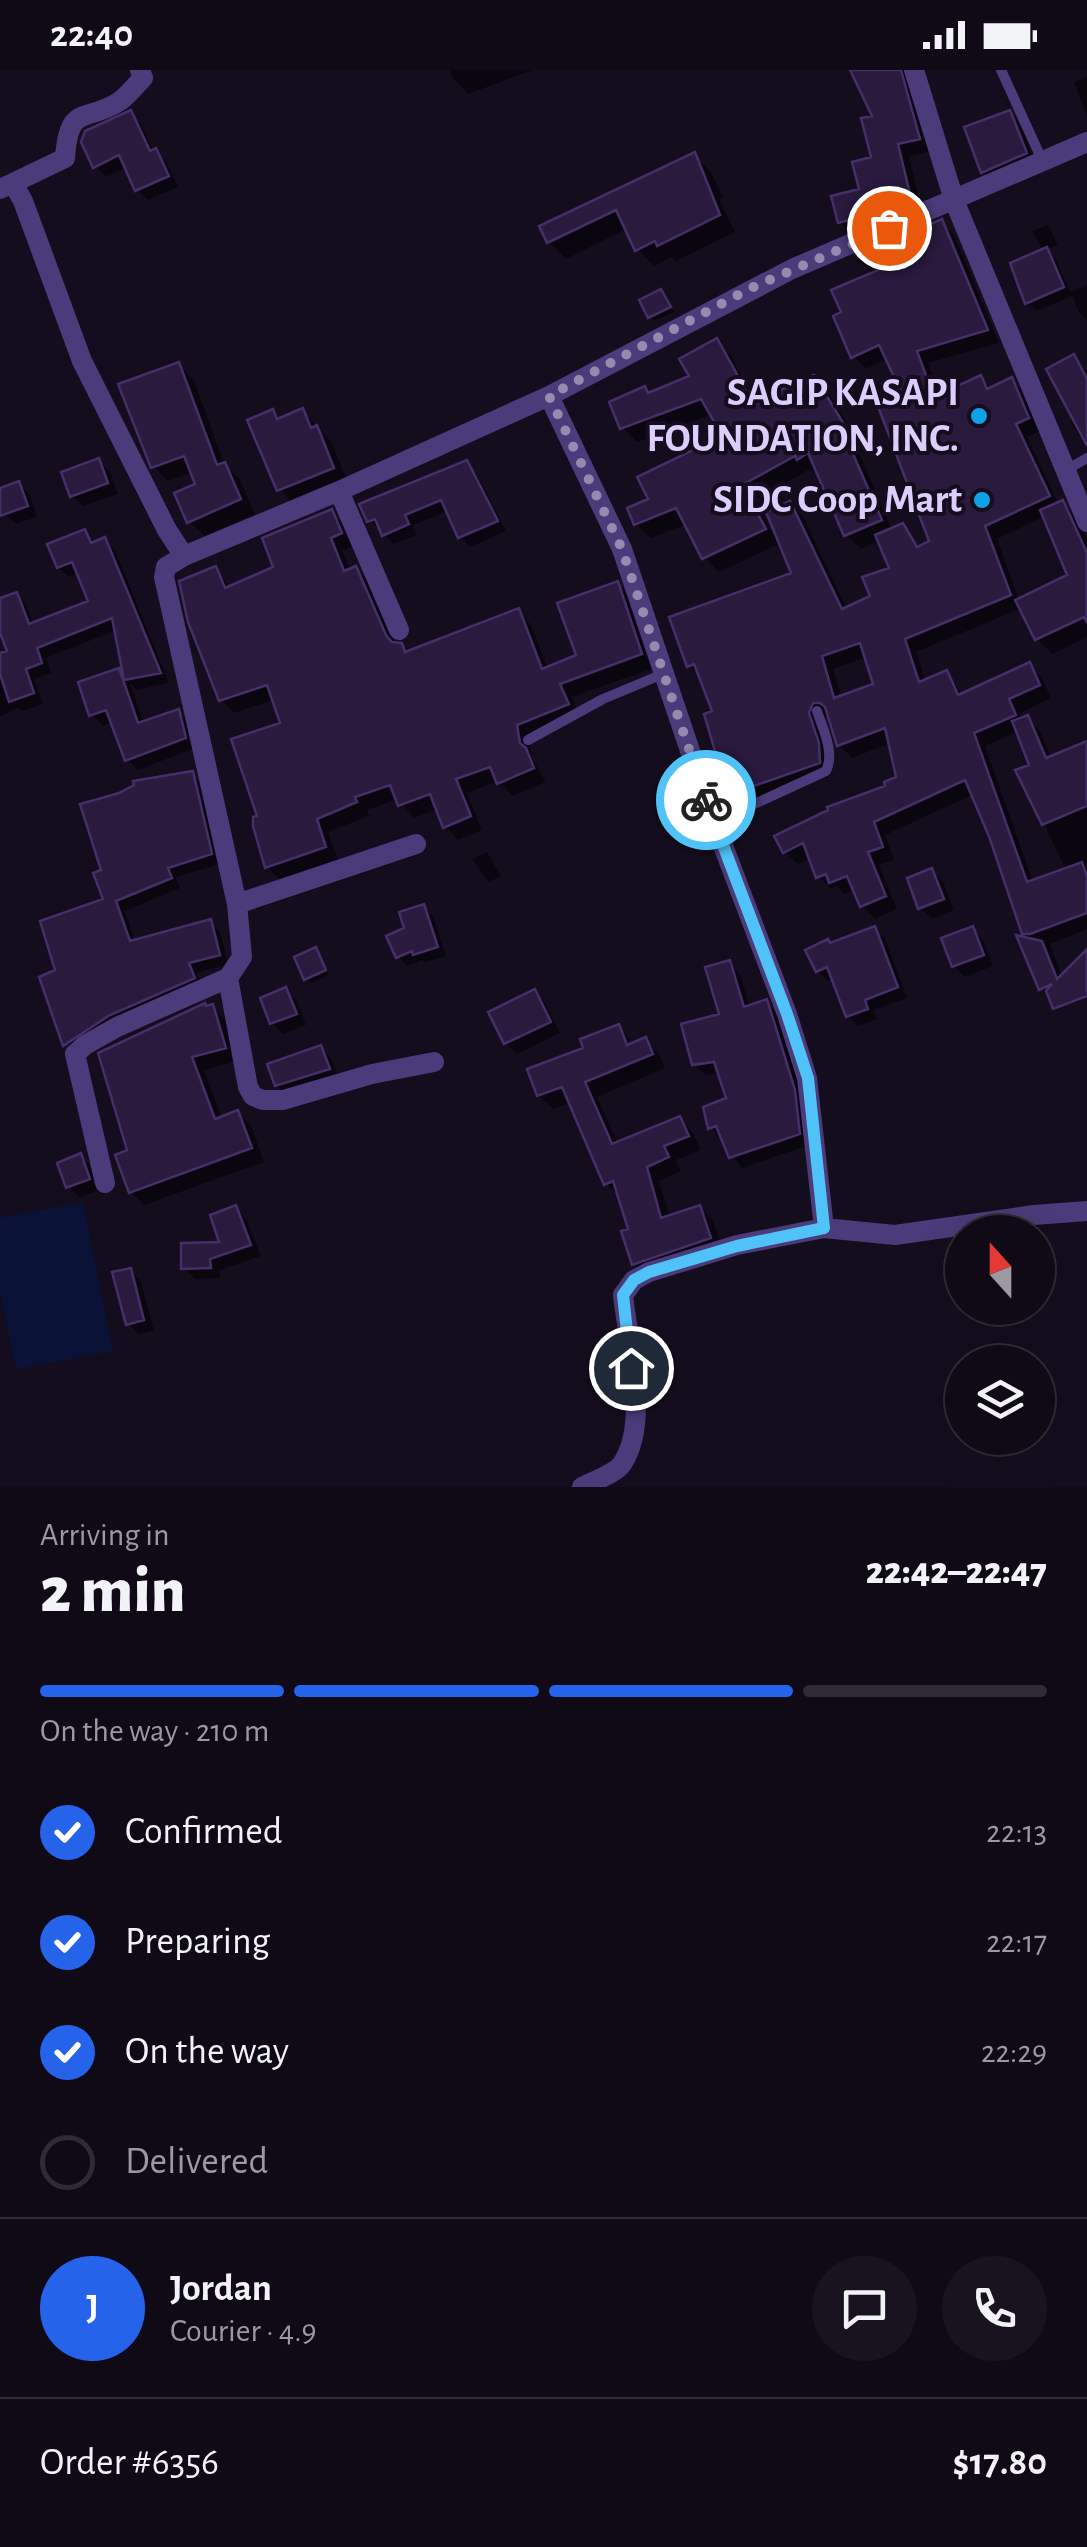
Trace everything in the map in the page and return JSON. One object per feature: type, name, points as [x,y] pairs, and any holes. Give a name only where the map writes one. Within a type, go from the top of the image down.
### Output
[{"type":"street","points":[[140,70],[143,78],[119,101],[77,118],[66,135],[65,158],[7,186],[23,201],[82,361],[166,530],[184,556]]},
{"type":"street","points":[[914,70],[954,200],[1087,522]]},
{"type":"street","points":[[105,1184],[75,1054],[117,1028],[228,978],[242,958],[237,904],[164,577],[166,567],[549,396],[749,289],[1087,142]]},
{"type":"street","points":[[549,396],[622,549],[714,822],[787,1014],[808,1078],[824,1228]]},
{"type":"street","points":[[338,491],[400,630]]},
{"type":"street","points":[[237,904],[416,844]]},
{"type":"street","points":[[228,978],[248,1088],[253,1096],[283,1100],[372,1074],[434,1062]]},
{"type":"street","points":[[582,1487],[621,1466],[636,1430],[638,1407],[623,1295],[634,1280],[737,1246],[824,1228],[894,1236],[1034,1215],[1087,1212]]},
{"type":"lane","points":[[1001,70],[1044,163]]},
{"type":"lane","points":[[1065,470],[1087,458]]},
{"type":"lane","points":[[528,740],[602,700],[663,674]]},
{"type":"lane","points":[[714,822],[826,772],[830,764],[828,743],[817,710]]},
{"type":"shaded area","points":[[83,1202],[113,1351],[16,1369],[0,1289],[0,1218]]},
{"type":"building","points":[[850,70],[901,70],[920,139],[898,144],[912,202],[885,214],[884,211],[838,223],[831,196],[859,189],[852,162],[871,157],[861,118],[872,116]]},
{"type":"building","points":[[131,110],[150,151],[156,148],[169,176],[135,191],[119,155],[93,168],[81,142],[85,131]]},
{"type":"building","points":[[1010,110],[1027,153],[981,173],[964,127]]},
{"type":"building","points":[[695,152],[720,215],[657,246],[655,241],[635,251],[616,210],[547,243],[539,226]]},
{"type":"building","points":[[942,219],[988,330],[917,351],[934,397],[981,375],[987,389],[1012,377],[1029,418],[1016,424],[1050,496],[985,526],[1011,595],[905,639],[919,682],[947,670],[958,695],[1030,662],[1040,685],[1009,699],[1016,715],[974,733],[1027,882],[1082,862],[1087,876],[1087,913],[1030,934],[1022,934],[965,780],[874,822],[883,847],[868,852],[886,896],[860,907],[847,876],[829,883],[826,874],[816,878],[803,843],[783,853],[774,836],[828,810],[827,807],[885,786],[884,782],[896,777],[885,728],[837,746],[825,707],[813,703],[809,713],[819,743],[820,763],[728,795],[704,714],[712,711],[694,664],[687,667],[669,617],[791,573],[766,512],[790,501],[842,609],[870,596],[862,577],[889,568],[875,535],[903,523],[917,547],[929,541],[876,401],[901,392],[879,345],[851,358],[833,316],[841,312],[831,290],[904,259],[896,239]],"holes":[[[860,643],[873,684],[834,698],[822,656]]]},
{"type":"building","points":[[1047,247],[1064,287],[1025,304],[1010,263]]},
{"type":"building","points":[[661,289],[671,307],[648,318],[639,300]]},
{"type":"building","points":[[717,338],[754,405],[814,375],[851,436],[846,438],[882,520],[844,536],[808,453],[742,485],[766,529],[702,559],[676,508],[634,525],[627,508],[648,499],[637,477],[722,436],[701,399],[620,429],[609,402],[645,386],[648,393],[689,376],[679,359]]},
{"type":"building","points":[[1074,354],[1087,379],[1087,446],[1046,369]]},
{"type":"building","points":[[179,362],[217,465],[225,462],[241,499],[187,523],[174,493],[195,484],[184,456],[151,468],[118,384]]},
{"type":"building","points":[[303,408],[311,428],[317,425],[334,468],[277,491],[247,420],[273,409],[277,419]]},
{"type":"building","points":[[99,458],[108,483],[70,497],[61,472]]},
{"type":"building","points":[[467,460],[498,521],[458,538],[441,500],[405,515],[409,524],[382,536],[375,519],[367,522],[359,504]]},
{"type":"building","points":[[19,481],[28,506],[0,516],[0,488]]},
{"type":"building","points":[[1063,500],[1087,553],[1087,622],[1084,617],[1035,640],[1015,600],[1067,575],[1040,510]]},
{"type":"building","points":[[332,509],[342,533],[331,538],[344,571],[356,566],[386,635],[392,642],[402,643],[405,652],[519,608],[542,669],[576,655],[557,603],[618,581],[642,654],[560,684],[569,704],[517,725],[520,743],[534,768],[497,784],[490,767],[456,779],[471,816],[443,828],[430,794],[398,806],[390,785],[355,797],[357,802],[317,819],[326,847],[265,868],[253,826],[253,817],[257,816],[231,739],[280,723],[267,685],[219,701],[188,622],[179,581],[216,566],[225,588],[273,567],[262,538]]},
{"type":"building","points":[[85,529],[91,543],[105,537],[161,673],[124,680],[112,618],[37,648],[42,663],[26,669],[34,693],[9,702],[0,674],[0,653],[7,651],[0,633],[0,598],[17,592],[29,624],[88,601],[72,562],[57,568],[47,544]]},
{"type":"building","points":[[119,668],[138,723],[179,709],[186,738],[125,761],[106,710],[89,716],[78,682]]},
{"type":"building","points":[[1028,715],[1046,758],[1087,741],[1087,806],[1042,825],[1015,770],[1029,765],[1012,721]]},
{"type":"building","points":[[193,771],[212,854],[168,868],[172,878],[116,901],[130,941],[211,919],[220,955],[189,963],[195,978],[110,1015],[63,1046],[39,977],[55,970],[40,921],[103,899],[93,873],[101,870],[80,804],[119,793],[134,785],[133,781]]},
{"type":"building","points":[[932,868],[944,899],[918,909],[907,878]]},
{"type":"building","points":[[424,904],[438,947],[396,958],[386,936],[404,928],[399,912]]},
{"type":"building","points":[[875,926],[898,987],[865,1000],[868,1009],[846,1017],[827,967],[816,972],[805,950]]},
{"type":"building","points":[[973,926],[984,955],[952,967],[941,938]]},
{"type":"building","points":[[1016,935],[1042,941],[1057,979],[1087,949],[1087,996],[1053,1009],[1046,991],[1052,984],[1039,990]]},
{"type":"building","points":[[316,947],[326,970],[304,980],[294,957]]},
{"type":"building","points":[[730,960],[744,1007],[767,999],[795,1090],[800,1134],[729,1158],[716,1126],[708,1129],[703,1107],[726,1098],[714,1062],[692,1065],[681,1024],[719,1014],[705,967]]},
{"type":"building","points":[[286,987],[297,1014],[270,1024],[260,998]]},
{"type":"building","points":[[535,989],[551,1022],[504,1044],[488,1012]]},
{"type":"building","points":[[205,1003],[213,1004],[226,1048],[192,1057],[215,1119],[238,1110],[252,1148],[129,1193],[115,1155],[127,1150],[98,1053]]},
{"type":"building","points":[[619,1024],[627,1045],[646,1037],[653,1054],[585,1082],[612,1144],[680,1116],[689,1136],[664,1146],[669,1157],[647,1167],[661,1218],[700,1205],[711,1238],[632,1265],[621,1231],[628,1229],[613,1181],[604,1185],[562,1087],[537,1096],[527,1069],[583,1048],[580,1039]]},
{"type":"building","points":[[321,1045],[330,1069],[275,1086],[267,1064]]},
{"type":"building","points":[[81,1153],[90,1179],[66,1188],[57,1163]]},
{"type":"building","points":[[236,1205],[251,1245],[210,1259],[211,1268],[181,1269],[181,1243],[219,1242],[210,1215]]},
{"type":"building","points":[[131,1268],[144,1320],[126,1325],[112,1272]]},
{"type":"way so far","points":[[706,800],[622,549],[549,396],[749,289],[889,228]]},
{"type":"place","name":"SAGIP KASAPI FOUNDATION, INC.","points":[[979,416]]},
{"type":"place","name":"SIDC Coop Mart","points":[[982,500]]},
{"type":"route","points":[[631,1368],[623,1295],[634,1280],[737,1246],[824,1228],[808,1078],[706,800]]}]
